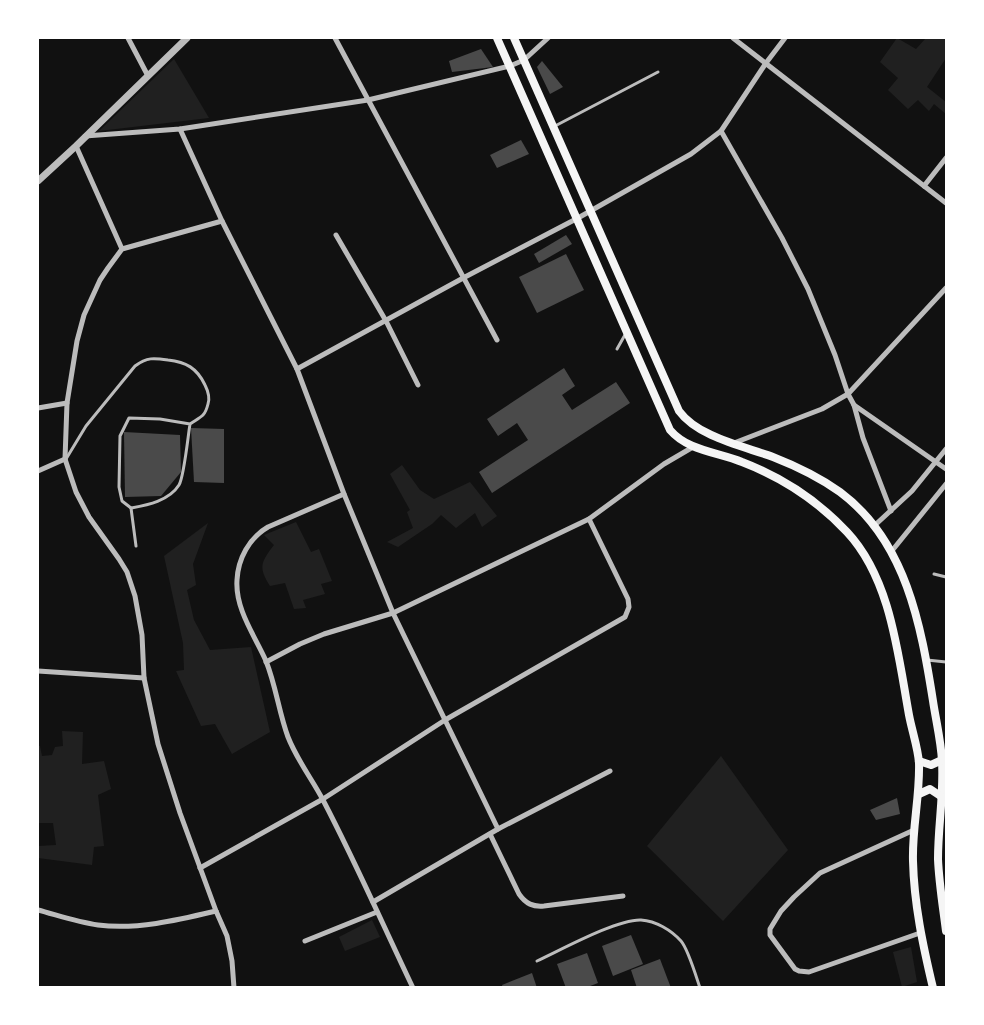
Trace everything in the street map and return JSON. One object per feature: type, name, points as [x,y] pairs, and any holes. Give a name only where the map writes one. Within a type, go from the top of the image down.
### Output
[{"type":"main road","points":[[497,38],[670,430],[680,439],[693,446],[753,467],[803,493],[836,521],[855,541],[865,556],[882,592],[898,656],[919,761],[919,794],[914,830],[913,869],[920,933],[933,988]]},
{"type":"main road","points":[[514,38],[679,411],[692,425],[704,433],[794,466],[841,492],[874,526],[891,552],[913,603],[927,660],[942,760],[938,860],[944,888],[946,931]]},
{"type":"main road","points":[[919,761],[931,765],[942,760]]},
{"type":"main road","points":[[919,794],[930,789],[942,797]]},
{"type":"street","points":[[128,38],[148,76]]},
{"type":"street","points":[[38,181],[187,38]]},
{"type":"street","points":[[335,38],[465,277],[497,340]]},
{"type":"street","points":[[85,136],[180,129],[368,100],[510,66],[524,60],[548,38]]},
{"type":"street","points":[[733,38],[946,203]]},
{"type":"street","points":[[297,369],[465,277],[578,218],[690,154],[721,131],[785,38]]},
{"type":"street","points":[[180,129],[222,221],[297,369],[344,494],[393,613],[498,828]]},
{"type":"street","points":[[721,131],[782,238],[808,289],[835,355],[848,394],[854,404],[858,423],[891,511]]},
{"type":"street","points":[[76,146],[122,249]]},
{"type":"street","points":[[924,186],[946,158]]},
{"type":"street","points":[[222,221],[122,249],[100,280],[84,315],[78,341],[67,403],[66,460],[76,492],[89,517],[119,559],[136,596],[142,635],[144,678],[158,744],[200,868],[227,936],[232,961],[234,988]]},
{"type":"street","points":[[336,235],[386,321],[418,385]]},
{"type":"street","points":[[734,443],[822,409],[848,394],[946,288]]},
{"type":"street","points":[[38,408],[67,403]]},
{"type":"street","points":[[854,404],[946,469]]},
{"type":"street","points":[[266,662],[324,634],[393,613],[589,519],[664,464],[693,446]]},
{"type":"street","points":[[874,526],[912,491],[946,449]]},
{"type":"street","points":[[38,471],[66,460]]},
{"type":"street","points":[[891,552],[946,484]]},
{"type":"street","points":[[344,494],[262,530],[244,553],[236,580],[242,610],[266,662],[289,739],[323,799],[413,988]]},
{"type":"street","points":[[200,868],[323,799],[445,720],[624,617],[629,607],[628,600],[589,519]]},
{"type":"street","points":[[38,671],[144,678]]},
{"type":"street","points":[[373,902],[498,828],[610,772]]},
{"type":"street","points":[[914,830],[820,873],[781,911],[770,928],[770,935],[795,969],[808,972],[920,933]]},
{"type":"street","points":[[490,834],[519,894],[532,906],[623,896]]},
{"type":"street","points":[[38,910],[98,925],[129,925],[173,921],[216,911]]},
{"type":"street","points":[[305,941],[377,912]]},
{"type":"lane","points":[[554,127],[658,72]]},
{"type":"lane","points":[[617,349],[626,332]]},
{"type":"lane","points":[[66,460],[86,426],[135,366],[143,360],[149,358],[176,360],[185,363],[204,382],[208,390],[209,401],[205,414],[190,424],[160,419],[129,418],[120,436],[119,487],[122,501],[131,508],[136,546]]},
{"type":"lane","points":[[131,508],[146,506],[164,498],[179,485],[190,424]]},
{"type":"lane","points":[[934,574],[946,577]]},
{"type":"lane","points":[[927,660],[946,662]]},
{"type":"lane","points":[[537,961],[602,931],[629,921],[641,920],[658,924],[683,942],[700,988]]},
{"type":"shaded area","points":[[897,38],[916,49],[926,38],[946,38],[946,58],[927,87],[946,102],[946,114],[934,104],[929,111],[918,100],[908,109],[888,90],[898,78],[880,62]]},
{"type":"shaded area","points":[[174,59],[209,118],[99,131]]},
{"type":"shaded area","points":[[402,465],[420,490],[434,499],[470,482],[497,516],[482,527],[475,513],[456,528],[441,515],[432,524],[398,547],[387,542],[413,528],[407,512],[410,510],[390,474]]},
{"type":"shaded area","points":[[296,522],[311,552],[319,549],[332,581],[321,584],[325,594],[303,600],[306,608],[294,609],[285,583],[270,586],[264,574],[263,565],[266,556],[274,545],[264,535]]},
{"type":"shaded area","points":[[208,523],[193,564],[196,585],[187,590],[194,620],[210,650],[251,647],[270,732],[232,754],[215,724],[201,726],[176,671],[184,670],[183,643],[164,556]]},
{"type":"shaded area","points":[[62,731],[83,732],[82,764],[104,761],[111,789],[98,795],[104,846],[94,847],[92,865],[38,858],[38,846],[56,845],[53,823],[38,823],[38,746],[40,746],[42,756],[52,755],[55,747],[63,746]]},
{"type":"shaded area","points":[[721,756],[788,850],[723,921],[647,846]]},
{"type":"shaded area","points":[[372,920],[380,937],[345,951],[339,937]]},
{"type":"shaded area","points":[[911,947],[917,982],[902,987],[893,952]]},
{"type":"building","points":[[481,49],[493,67],[452,72],[449,61]]},
{"type":"building","points":[[542,61],[563,87],[550,94],[537,67]]},
{"type":"building","points":[[521,140],[529,154],[497,168],[490,155]]},
{"type":"building","points":[[566,235],[572,244],[539,263],[534,254]]},
{"type":"building","points":[[566,254],[584,290],[537,313],[519,277]]},
{"type":"building","points":[[564,368],[575,386],[562,395],[572,410],[616,382],[630,403],[492,493],[479,472],[528,440],[517,423],[498,436],[487,419]]},
{"type":"building","points":[[191,428],[224,429],[224,483],[194,482]]},
{"type":"building","points":[[124,432],[180,435],[181,472],[161,496],[125,497]]},
{"type":"building","points":[[897,798],[900,814],[876,820],[870,810]]},
{"type":"building","points":[[631,935],[643,964],[613,976],[602,946]]},
{"type":"building","points":[[587,953],[598,983],[585,988],[566,988],[557,964]]},
{"type":"building","points":[[660,959],[671,988],[637,988],[631,970]]},
{"type":"building","points":[[532,973],[537,988],[503,988],[502,985]]}]
